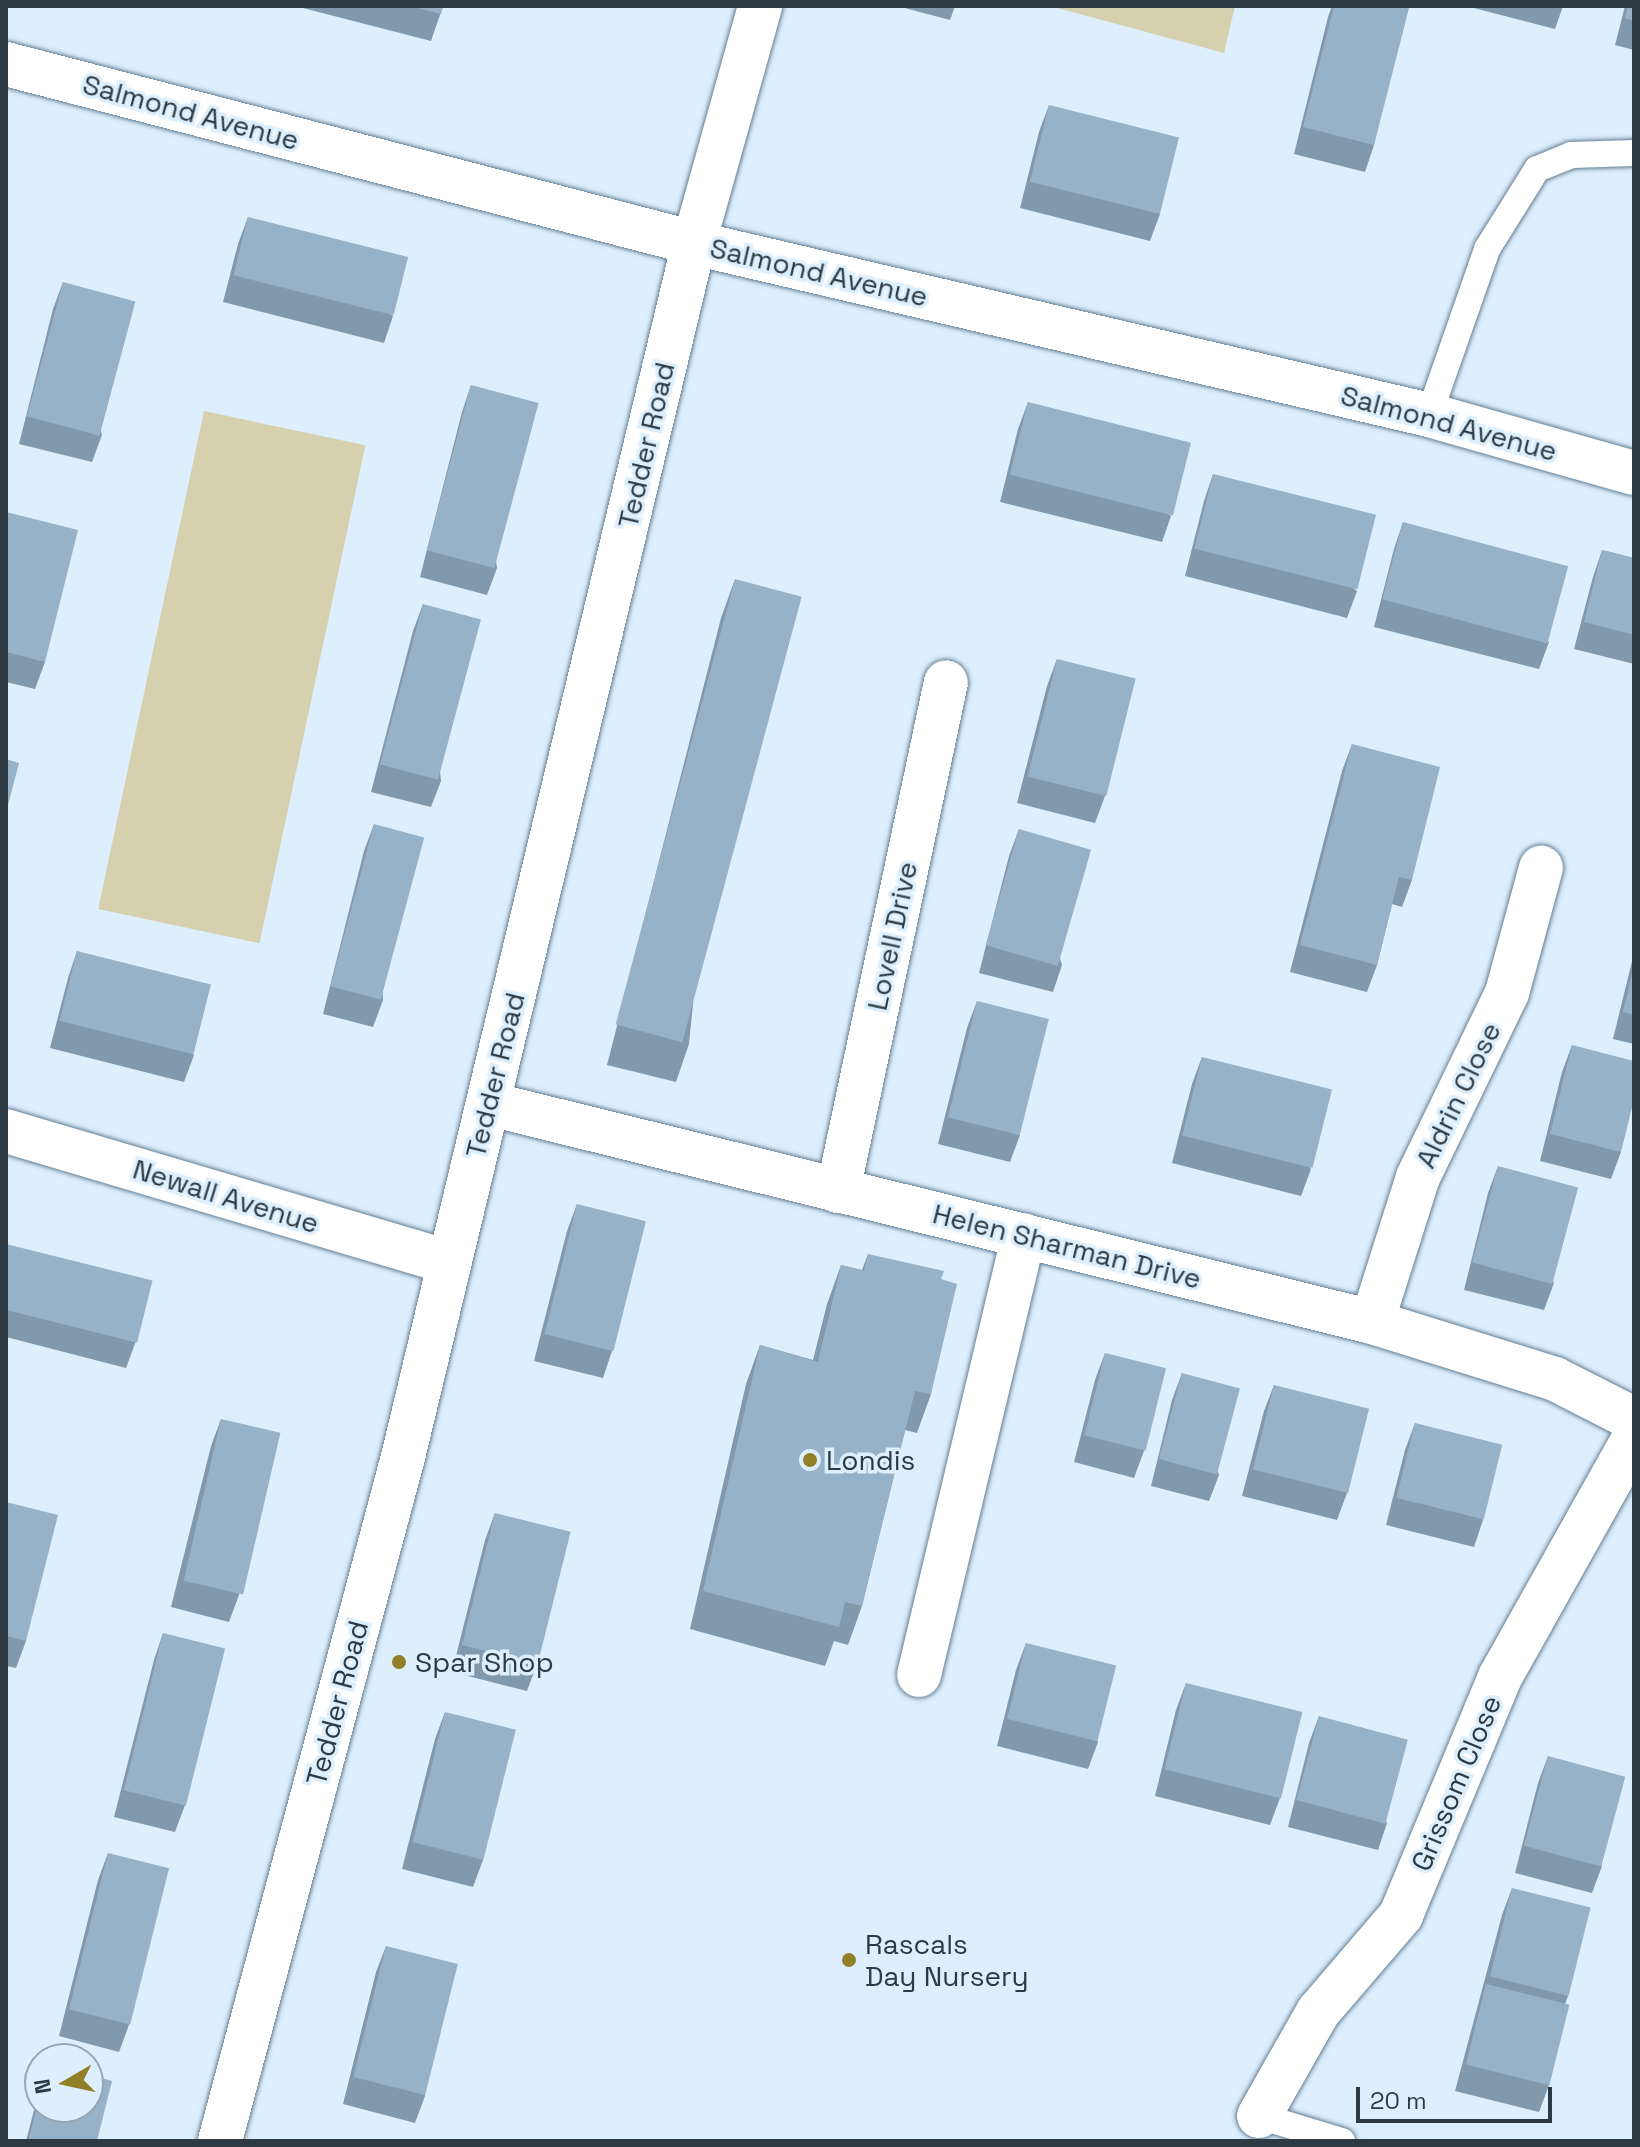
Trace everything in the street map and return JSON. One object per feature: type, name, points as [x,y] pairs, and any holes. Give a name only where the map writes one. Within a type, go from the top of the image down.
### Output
[{"type":"street","name":"Tedder Road","points":[[220,2141],[403,1457],[447,1262],[490,1104],[694,243],[760,6]]},
{"type":"street","name":"Salmond Avenue","points":[[6,64],[694,243],[1429,415],[1634,473]]},
{"type":"street","name":"Lovell Drive","points":[[838,1191],[946,682]]},
{"type":"street","name":"Aldrin Close","points":[[1372,1322],[1418,1177],[1507,993],[1541,868]]},
{"type":"street","name":"Helen Sharman Drive","points":[[490,1104],[1372,1322],[1555,1379],[1634,1419]]},
{"type":"street","name":"Newall Avenue","points":[[6,1131],[447,1262]]},
{"type":"street","points":[[919,1675],[1024,1235]]},
{"type":"street","name":"Grissom Close","points":[[1259,2116],[1318,2012],[1401,1915],[1500,1677],[1634,1438]]},
{"type":"lane","points":[[1429,415],[1487,249],[1537,169],[1571,155],[1634,153]]},
{"type":"lane","points":[[1259,2116],[1342,2141]]},
{"type":"shaded area","points":[[1050,6],[1235,6],[1224,53]]},
{"type":"shaded area","points":[[204,411],[365,445],[260,943],[98,909]]},
{"type":"building","points":[[410,6],[443,6],[441,14]]},
{"type":"building","points":[[1334,6],[1409,8],[1374,145],[1303,127]]},
{"type":"building","points":[[1628,6],[1634,6],[1634,21],[1625,18]]},
{"type":"building","points":[[1049,105],[1179,137],[1160,214],[1030,182]]},
{"type":"building","points":[[248,217],[408,257],[394,315],[233,275]]},
{"type":"building","points":[[63,282],[135,301],[99,436],[27,416]]},
{"type":"building","points":[[471,385],[539,403],[494,568],[427,550]]},
{"type":"building","points":[[1028,402],[1191,443],[1173,515],[1010,475]]},
{"type":"building","points":[[1213,474],[1376,515],[1357,589],[1194,549]]},
{"type":"building","points":[[6,512],[78,530],[45,662],[6,652]]},
{"type":"building","points":[[1403,522],[1568,566],[1547,644],[1382,599]]},
{"type":"building","points":[[1602,550],[1634,558],[1634,635],[1584,622]]},
{"type":"building","points":[[735,579],[802,597],[682,1042],[616,1024]]},
{"type":"building","points":[[423,604],[481,620],[438,780],[380,764]]},
{"type":"building","points":[[1057,659],[1136,679],[1106,796],[1028,776]]},
{"type":"building","points":[[1352,744],[1440,767],[1412,880],[1399,877],[1377,965],[1300,945]]},
{"type":"building","points":[[6,759],[19,763],[6,813]]},
{"type":"building","points":[[374,824],[424,837],[381,1000],[331,986]]},
{"type":"building","points":[[1019,829],[1091,850],[1058,966],[986,945]]},
{"type":"building","points":[[77,951],[211,984],[193,1054],[60,1021]]},
{"type":"building","points":[[1634,966],[1634,1015],[1623,1012]]},
{"type":"building","points":[[977,1001],[1049,1019],[1020,1135],[948,1117]]},
{"type":"building","points":[[1572,1045],[1634,1061],[1634,1099],[1621,1152],[1550,1134]]},
{"type":"building","points":[[1202,1057],[1332,1089],[1312,1168],[1182,1136]]},
{"type":"building","points":[[1498,1166],[1578,1187],[1552,1284],[1472,1263]]},
{"type":"building","points":[[577,1204],[646,1221],[613,1351],[545,1334]]},
{"type":"building","points":[[6,1244],[153,1281],[137,1343],[6,1310]]},
{"type":"building","name":"Londis","points":[[868,1254],[944,1271],[941,1279],[957,1284],[931,1394],[915,1391],[862,1606],[845,1602],[839,1627],[703,1591],[760,1345],[818,1362],[841,1265],[864,1271]]},
{"type":"building","points":[[1105,1353],[1166,1368],[1146,1451],[1084,1435]]},
{"type":"building","points":[[1182,1373],[1240,1389],[1217,1474],[1159,1459]]},
{"type":"building","points":[[1274,1385],[1369,1409],[1348,1493],[1253,1469]]},
{"type":"building","points":[[221,1419],[280,1433],[243,1594],[184,1581]]},
{"type":"building","points":[[1415,1423],[1502,1445],[1484,1519],[1396,1498]]},
{"type":"building","points":[[6,1502],[58,1515],[26,1641],[6,1636]]},
{"type":"building","points":[[495,1513],[571,1532],[538,1664],[462,1645]]},
{"type":"building","points":[[163,1633],[225,1648],[186,1806],[124,1790]]},
{"type":"building","points":[[1026,1643],[1116,1665],[1097,1741],[1007,1719]]},
{"type":"building","points":[[1186,1683],[1302,1712],[1281,1798],[1164,1769]]},
{"type":"building","points":[[445,1712],[516,1730],[483,1860],[413,1842]]},
{"type":"building","points":[[1319,1716],[1408,1740],[1385,1824],[1296,1800]]},
{"type":"building","points":[[1548,1756],[1625,1777],[1601,1867],[1524,1846]]},
{"type":"building","points":[[108,1853],[169,1868],[130,2024],[69,2009]]},
{"type":"building","points":[[1512,1888],[1591,1908],[1569,1996],[1490,1976]]},
{"type":"building","points":[[386,1946],[458,1964],[425,2095],[353,2077]]},
{"type":"building","points":[[1486,1984],[1569,2005],[1549,2085],[1466,2065]]},
{"type":"building","points":[[104,2079],[112,2081],[104,2113]]},
{"type":"building","points":[[33,2123],[102,2123],[97,2141],[28,2141]]},
{"type":"place","name":"Londis","points":[[810,1460]]},
{"type":"place","name":"Spar Shop","points":[[399,1662]]},
{"type":"place","name":"Rascals Day Nursery","points":[[849,1960]]}]
